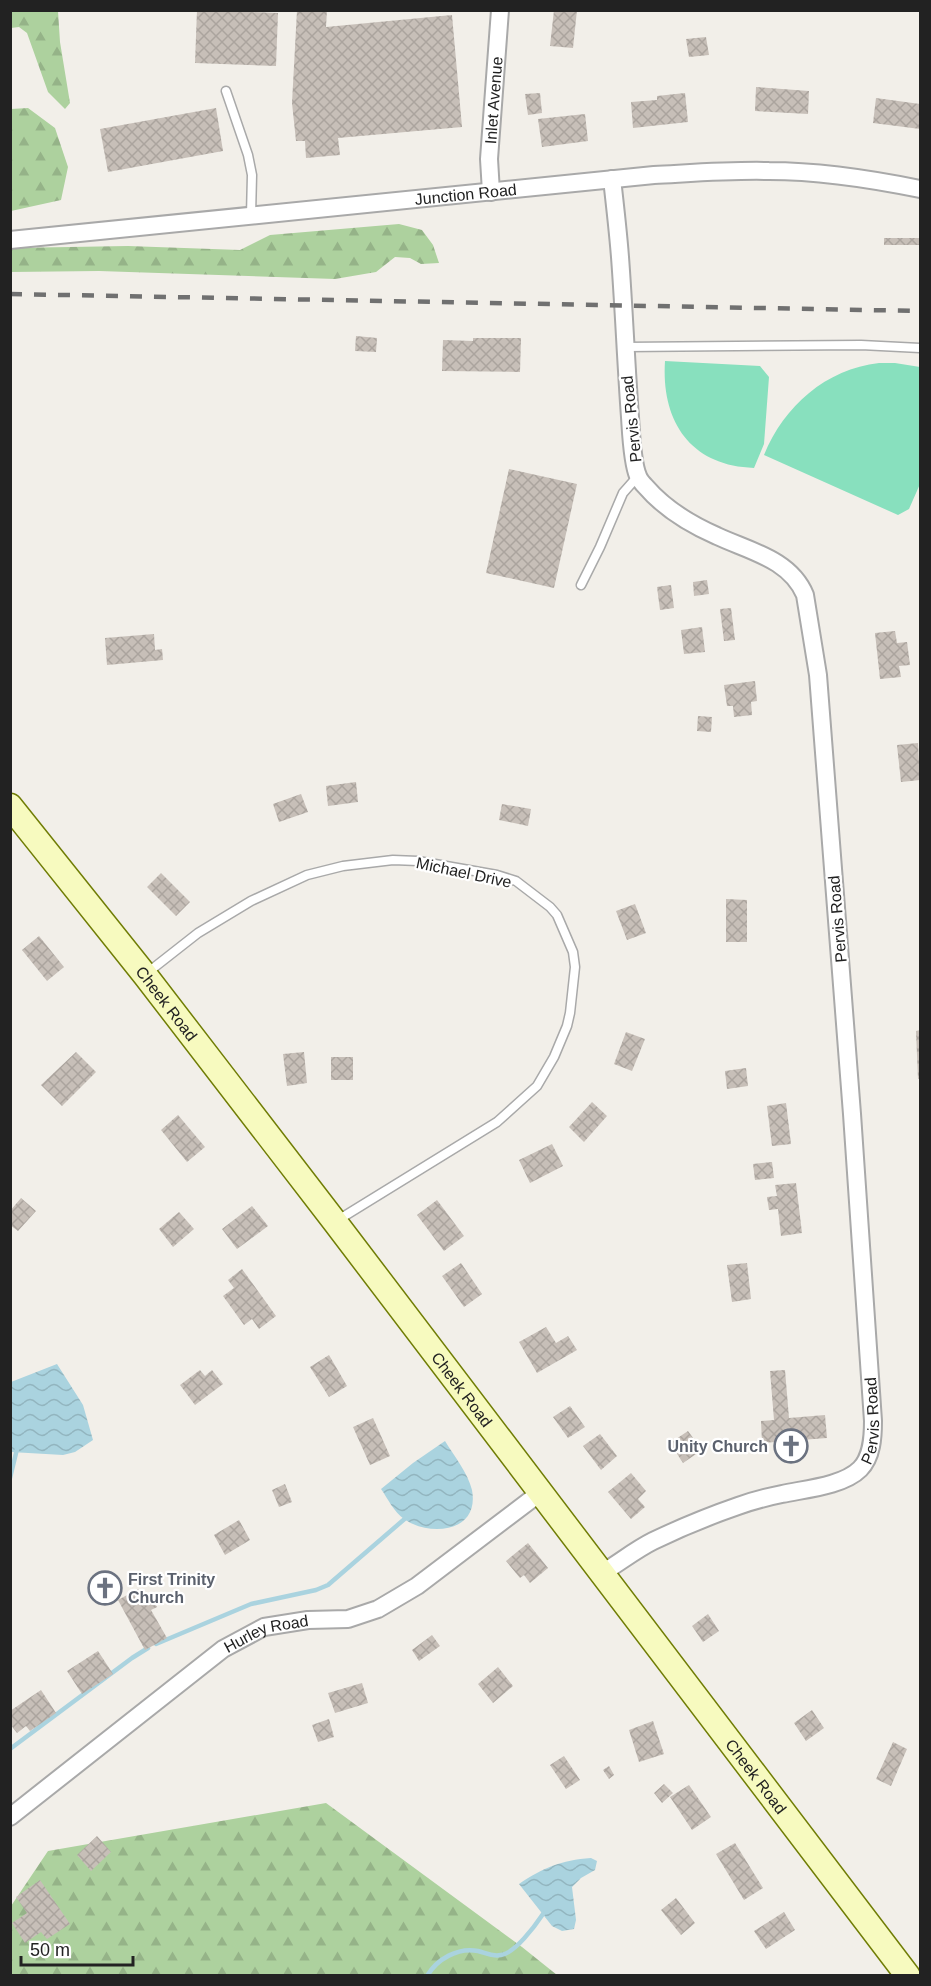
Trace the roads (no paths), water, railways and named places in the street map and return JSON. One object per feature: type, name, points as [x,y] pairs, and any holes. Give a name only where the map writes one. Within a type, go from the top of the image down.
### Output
[{"type":"street","name":"Inlet Avenue","points":[[491,192],[489,159],[500,10]]},
{"type":"street","name":"Junction Road","points":[[10,240],[733,170],[839,176],[921,189]]},
{"type":"street","name":"Pervis Road","points":[[602,1573],[651,1542],[737,1506],[833,1483],[861,1469],[867,1458],[873,1434],[852,1114],[818,675],[805,595],[800,583],[791,572],[756,552],[691,523],[659,499],[638,476],[632,440],[624,347],[620,258],[612,180]]},
{"type":"street","name":"Cheek Road","points":[[10,806],[145,975],[335,1222],[908,1976]]},
{"type":"street","name":"Hurley Road","points":[[10,1817],[223,1649],[264,1628],[308,1620],[348,1619],[378,1609],[417,1586],[541,1492]]},
{"type":"lane","points":[[226,91],[248,155],[252,175],[251,215]]},
{"type":"lane","points":[[624,347],[861,345],[921,348]]},
{"type":"lane","points":[[581,585],[623,493],[638,476]]},
{"type":"lane","name":"Michael Drive","points":[[145,975],[198,933],[251,901],[307,874],[342,866],[393,860],[418,861],[497,875],[516,881],[557,915],[573,952],[575,967],[570,1013],[554,1057],[537,1086],[497,1122],[335,1222]]},
{"type":"water","points":[[57,1364],[83,1405],[93,1440],[75,1452],[63,1455],[11,1452],[11,1382]]},
{"type":"water","points":[[445,1441],[467,1477],[472,1490],[472,1504],[468,1515],[461,1523],[450,1527],[439,1529],[414,1525],[397,1513],[381,1489]]},
{"type":"water","points":[[591,1858],[597,1861],[595,1870],[581,1878],[572,1887],[576,1920],[574,1929],[562,1931],[552,1926],[519,1884],[553,1866]]},
{"type":"waterway","points":[[10,1478],[17,1449]]},
{"type":"waterway","points":[[156,1644],[251,1604],[316,1590],[328,1585],[408,1516]]},
{"type":"waterway","points":[[10,1749],[148,1648]]},
{"type":"waterway","points":[[427,1976],[436,1964],[456,1953],[470,1950],[489,1955],[506,1953],[524,1938],[543,1914]]},
{"type":"railway","points":[[10,294],[920,311]]},
{"type":"place","name":"Unity Church","points":[[791,1446]]},
{"type":"place","name":"First Trinity Church","points":[[105,1588]]}]
